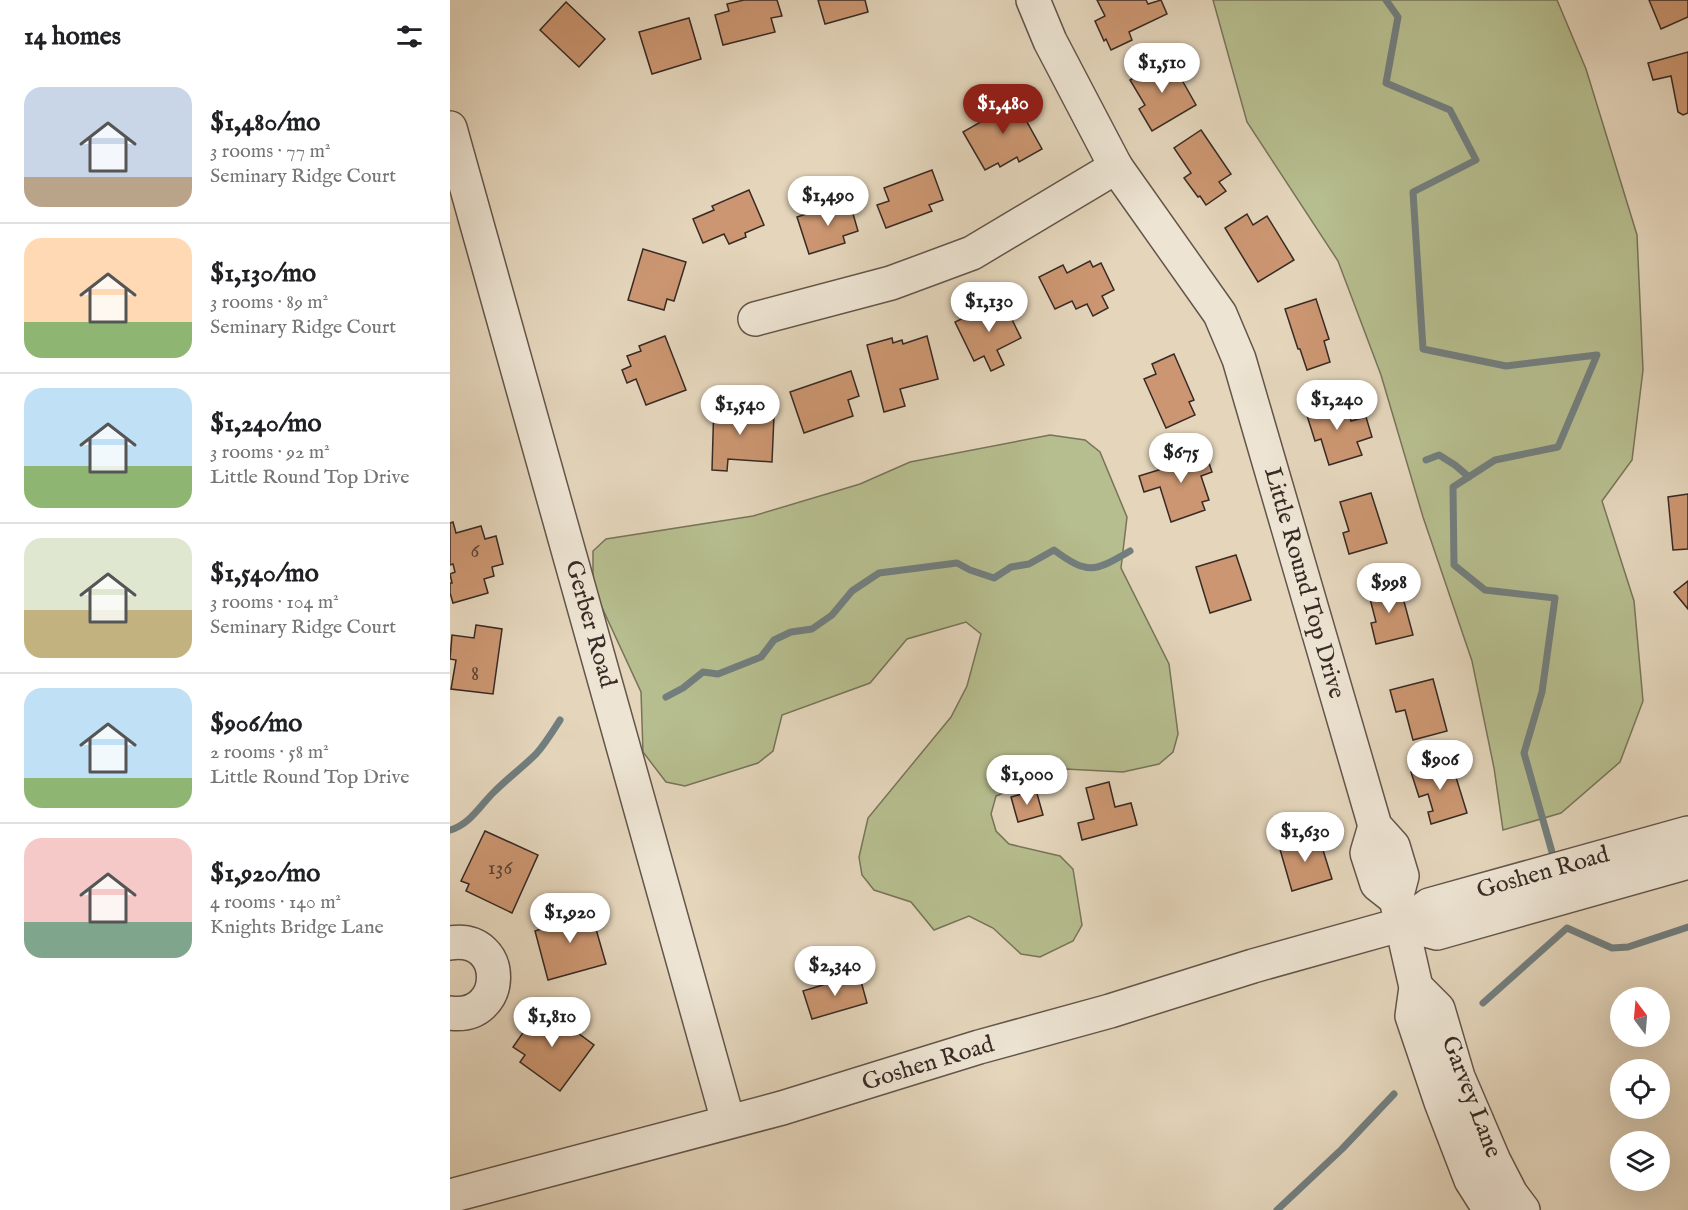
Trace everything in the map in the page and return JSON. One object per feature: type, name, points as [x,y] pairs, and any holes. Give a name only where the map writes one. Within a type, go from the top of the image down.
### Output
[{"type":"street","name":"Little Round Top Drive","points":[[1033,0],[1050,41],[1116,167],[1220,314],[1239,359],[1375,826],[1367,853],[1377,884],[1400,912]]},
{"type":"street","name":"Gerber Road","points":[[450,128],[728,1121]]},
{"type":"street","points":[[755,319],[891,283],[972,253],[1116,167]]},
{"type":"street","name":"Goshen Road","points":[[463,1199],[728,1121],[782,1108],[979,1047],[1099,1015],[1253,966],[1400,912],[1429,906],[1688,833]]},
{"type":"street","name":"Goshen Road","points":[[1400,912],[1437,933],[1688,862]]},
{"type":"street","name":"Garvey Lane","points":[[1400,912],[1416,987],[1412,1016],[1419,1040],[1472,1180],[1490,1210]]},
{"type":"street","points":[[450,943],[462,941],[483,951],[493,967],[494,976],[491,992],[487,1000],[478,1008],[457,1014],[450,1012]]},
{"type":"street","name":"Garvey Lane","points":[[1416,987],[1438,1009],[1458,1077],[1494,1161],[1511,1194],[1523,1210]]},
{"type":"green space","points":[[1213,0],[1557,0],[1586,69],[1637,235],[1643,370],[1632,460],[1602,501],[1634,601],[1643,701],[1620,762],[1561,813],[1503,830],[1494,768],[1472,661],[1423,517],[1381,375],[1338,261],[1247,122]]},
{"type":"green space","points":[[1050,435],[1085,440],[1100,452],[1127,517],[1121,568],[1169,664],[1178,734],[1173,752],[1159,764],[1123,772],[1065,769],[996,796],[991,814],[996,831],[1009,844],[1060,856],[1073,869],[1082,925],[1073,941],[1040,957],[1021,954],[993,928],[969,916],[934,930],[911,902],[874,890],[862,875],[859,857],[868,818],[951,717],[967,686],[981,634],[966,622],[907,639],[870,683],[782,715],[773,751],[758,763],[685,786],[666,782],[643,752],[641,692],[593,588],[593,551],[606,539],[753,516],[860,484],[910,462]]},
{"type":"building","points":[[744,0],[777,0],[782,16],[771,18],[775,32],[723,45],[715,15],[729,11],[727,4]]},
{"type":"building","points":[[818,0],[865,0],[868,12],[825,24]]},
{"type":"building","points":[[1097,0],[1146,0],[1148,4],[1161,0],[1167,14],[1129,32],[1132,40],[1111,50],[1095,21],[1105,16]]},
{"type":"building","points":[[1649,0],[1688,0],[1688,17],[1661,29]]},
{"type":"building","points":[[566,2],[605,39],[579,67],[540,30]]},
{"type":"building","points":[[689,18],[701,59],[652,74],[639,32]]},
{"type":"building","points":[[1688,52],[1688,113],[1683,115],[1678,112],[1671,76],[1653,80],[1648,63]]},
{"type":"building","points":[[1169,57],[1196,105],[1152,131],[1139,109],[1145,105],[1130,80]]},
{"type":"building","points":[[1008,88],[1042,149],[1019,162],[1017,157],[1000,167],[998,163],[985,170],[963,132],[1000,111],[992,97]]},
{"type":"building","points":[[1201,130],[1231,174],[1219,182],[1226,191],[1206,205],[1184,178],[1191,173],[1174,148]]},
{"type":"building","points":[[932,170],[943,200],[929,205],[932,211],[886,228],[877,205],[889,201],[884,188]]},
{"type":"building","points":[[749,190],[764,225],[745,233],[746,237],[729,244],[724,234],[703,243],[693,219],[714,210],[712,206]]},
{"type":"building","points":[[849,200],[858,231],[843,236],[845,243],[809,254],[797,217]]},
{"type":"building","points":[[1247,214],[1253,225],[1267,216],[1294,260],[1258,282],[1225,228]]},
{"type":"building","points":[[643,249],[686,262],[674,301],[667,299],[664,310],[628,300]]},
{"type":"building","points":[[1090,261],[1093,267],[1101,263],[1114,290],[1102,296],[1108,308],[1093,316],[1087,304],[1076,309],[1072,301],[1055,309],[1039,277],[1063,265],[1067,273]]},
{"type":"building","points":[[1002,299],[1021,338],[997,350],[1004,365],[991,371],[984,356],[974,361],[955,322]]},
{"type":"building","points":[[1316,299],[1329,339],[1324,341],[1330,362],[1307,370],[1285,309]]},
{"type":"building","points":[[665,336],[686,390],[646,405],[636,379],[627,383],[622,370],[631,366],[627,356],[641,351],[639,346]]},
{"type":"building","points":[[927,336],[938,379],[900,389],[905,406],[884,412],[867,345],[892,338],[893,343],[902,340],[903,344]]},
{"type":"building","points":[[1174,354],[1194,400],[1189,402],[1195,415],[1166,428],[1144,379],[1156,374],[1152,364]]},
{"type":"building","points":[[851,371],[859,396],[848,400],[853,416],[804,433],[790,392]]},
{"type":"building","points":[[1328,398],[1332,409],[1346,405],[1351,421],[1366,417],[1372,437],[1357,442],[1362,455],[1329,465],[1321,439],[1315,441],[1304,406]]},
{"type":"building","points":[[714,401],[742,403],[742,413],[750,414],[750,417],[774,416],[772,462],[728,459],[727,471],[712,470]]},
{"type":"building","points":[[1204,448],[1212,472],[1201,476],[1209,500],[1202,502],[1205,510],[1171,522],[1160,487],[1144,492],[1139,476],[1178,464],[1176,457]]},
{"type":"building","points":[[1371,493],[1387,543],[1349,554],[1343,533],[1349,531],[1340,502]]},
{"type":"building","points":[[1688,494],[1688,549],[1673,550],[1668,497]]},
{"type":"building","points":[[453,522],[456,533],[481,526],[485,539],[496,536],[503,564],[492,567],[494,576],[484,579],[488,593],[453,603],[450,593],[450,583],[452,583],[450,574],[455,572],[453,564],[450,565],[450,523]]},
{"type":"building","points":[[1236,555],[1251,600],[1210,613],[1196,567]]},
{"type":"building","points":[[1688,581],[1688,609],[1674,592]]},
{"type":"building","points":[[1399,583],[1413,635],[1376,644],[1371,623],[1376,622],[1368,591]]},
{"type":"building","points":[[476,625],[502,629],[493,694],[451,689],[456,660],[450,659],[452,635],[474,638]]},
{"type":"building","points":[[1433,679],[1447,731],[1413,740],[1405,710],[1396,712],[1390,690]]},
{"type":"building","points":[[1451,761],[1467,813],[1431,824],[1428,812],[1433,811],[1428,794],[1419,797],[1411,772]]},
{"type":"building","points":[[1109,782],[1115,807],[1131,803],[1137,825],[1082,840],[1078,823],[1094,819],[1086,788]]},
{"type":"building","points":[[1036,790],[1043,815],[1018,822],[1011,797]]},
{"type":"building","points":[[485,831],[538,855],[512,913],[466,891],[469,884],[461,881]]},
{"type":"building","points":[[1318,834],[1332,879],[1292,891],[1279,846]]},
{"type":"building","points":[[590,908],[606,964],[548,980],[535,931],[541,929],[539,922]]},
{"type":"building","points":[[859,974],[867,1003],[812,1019],[803,991]]},
{"type":"building","points":[[540,1005],[594,1045],[560,1091],[520,1062],[525,1055],[513,1047],[527,1027],[525,1025]]},
{"type":"waterway","points":[[1386,0],[1398,17],[1386,83],[1450,110],[1476,160],[1413,192],[1423,349],[1506,366],[1597,355],[1558,447],[1495,460],[1453,487],[1454,565],[1485,590],[1555,598],[1542,692],[1524,753],[1552,852]]},
{"type":"waterway","points":[[1426,460],[1439,455],[1469,477]]},
{"type":"waterway","points":[[666,697],[683,688],[703,672],[718,674],[761,657],[774,640],[791,632],[812,629],[832,615],[852,591],[879,573],[957,563],[994,578],[1011,567],[1029,564],[1054,550],[1076,564],[1092,568],[1108,563],[1130,551]]},
{"type":"waterway","points":[[450,830],[464,824],[495,791],[536,754],[560,720]]},
{"type":"waterway","points":[[1483,1003],[1567,928],[1612,948],[1628,947],[1688,927]]},
{"type":"waterway","points":[[1277,1210],[1342,1149],[1394,1094]]}]
